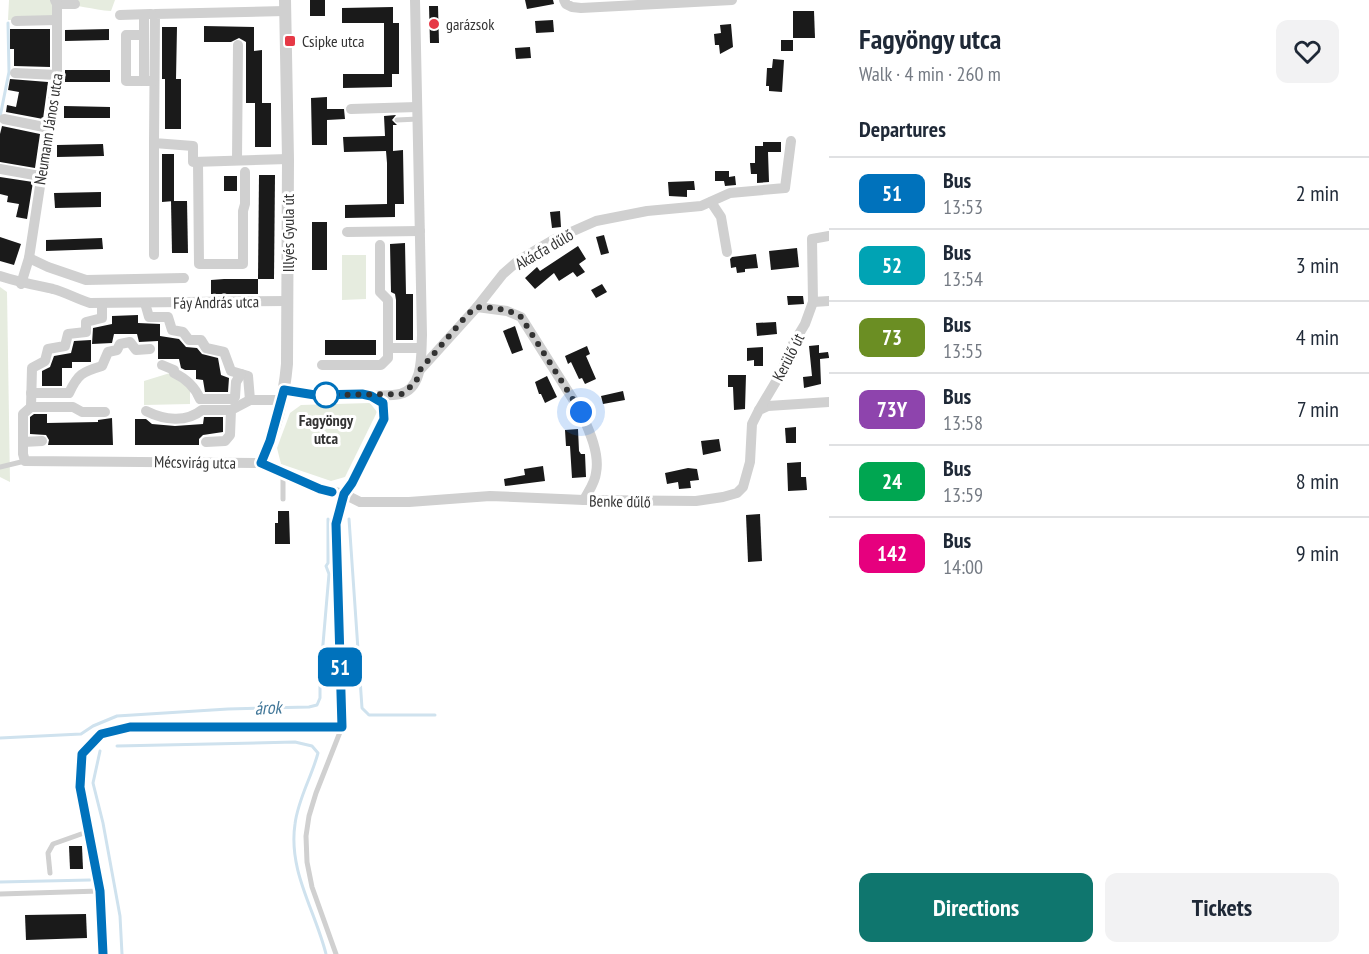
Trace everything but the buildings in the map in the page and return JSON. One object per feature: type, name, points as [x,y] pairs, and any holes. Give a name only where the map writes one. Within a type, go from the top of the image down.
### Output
[{"type":"street","points":[[233,0],[233,12]]},
{"type":"street","points":[[344,494],[352,483],[384,419],[402,394],[416,382],[420,370],[420,231],[415,0]]},
{"type":"street","points":[[564,0],[572,7],[581,8],[732,0]]},
{"type":"street","points":[[56,2],[75,4]]},
{"type":"street","name":"Neumann János utca","points":[[21,284],[29,258],[57,75],[56,2]]},
{"type":"street","points":[[120,15],[233,12],[285,6]]},
{"type":"street","name":"Illyés Gyula út","points":[[261,463],[283,395],[288,302],[285,6]]},
{"type":"street","points":[[149,81],[144,54],[144,36],[150,14]]},
{"type":"street","points":[[150,14],[149,81],[154,142],[154,255]]},
{"type":"street","points":[[16,21],[56,20]]},
{"type":"street","points":[[144,36],[126,36],[126,81],[149,81]]},
{"type":"street","points":[[237,160],[238,45]]},
{"type":"street","points":[[126,54],[144,54]]},
{"type":"street","points":[[15,74],[57,75]]},
{"type":"street","points":[[231,94],[231,121],[237,124]]},
{"type":"street","points":[[351,109],[417,107]]},
{"type":"street","points":[[3,119],[49,128]]},
{"type":"street","name":"Akácfa dűlő","points":[[420,370],[477,307],[503,274],[519,260],[554,240],[596,221],[701,206],[729,193],[785,188],[792,141]]},
{"type":"street","points":[[154,142],[193,146],[193,162],[288,159]]},
{"type":"street","points":[[198,162],[199,264],[243,264],[245,172]]},
{"type":"street","points":[[0,169],[40,176]]},
{"type":"street","points":[[711,202],[721,218],[727,252]]},
{"type":"street","points":[[347,231],[420,231]]},
{"type":"street","name":"Kerülő út","points":[[759,410],[781,373],[813,302],[812,238],[829,236]]},
{"type":"street","points":[[322,365],[381,365],[388,358],[388,300],[380,292],[380,245]]},
{"type":"street","points":[[29,258],[48,267],[86,279],[184,278]]},
{"type":"street","name":"Fáy András utca","points":[[0,276],[21,284],[55,290],[90,303],[288,302]]},
{"type":"street","points":[[813,302],[829,301]]},
{"type":"street","points":[[31,407],[32,369],[45,361],[48,350],[65,346],[68,334],[86,332],[86,322],[102,318],[102,303]]},
{"type":"street","name":"Fáy András utca","points":[[145,303],[149,317],[168,317],[171,330],[183,332],[189,340],[201,340],[206,348],[224,352],[231,371],[248,376],[250,400]]},
{"type":"street","points":[[477,307],[507,311],[521,317],[581,412],[588,428],[597,464],[596,476],[584,500]]},
{"type":"street","points":[[31,393],[69,393],[75,380],[83,372],[102,366],[108,352],[117,350],[120,344],[130,342],[136,350],[150,350]]},
{"type":"street","points":[[388,348],[421,348]]},
{"type":"street","points":[[162,365],[168,366],[174,370],[174,373],[183,377],[196,389],[200,399],[232,399],[235,397],[236,382],[241,374]]},
{"type":"street","points":[[146,411],[161,419],[193,417],[202,410],[231,410],[250,400],[283,395],[402,394]]},
{"type":"street","points":[[371,396],[383,403],[384,419]]},
{"type":"street","points":[[759,410],[768,406],[829,402]]},
{"type":"street","points":[[25,461],[23,414],[31,407],[73,407],[82,412],[105,412]]},
{"type":"street","name":"Mécsvirág utca","points":[[206,442],[225,441],[230,435],[231,410]]},
{"type":"street","name":"Benke dűlő","points":[[344,494],[360,502],[409,502],[490,496],[696,501],[737,493],[746,479],[750,462],[752,423],[759,410]]},
{"type":"street","points":[[23,442],[42,441]]},
{"type":"street","name":"Mécsvirág utca","points":[[25,461],[261,463],[320,489],[344,494]]},
{"type":"lane","points":[[397,120],[418,119]]},
{"type":"lane","points":[[0,467],[25,461]]},
{"type":"lane","points":[[283,474],[283,500]]},
{"type":"lane","points":[[336,954],[312,887],[306,836],[316,793],[342,727],[336,524],[344,494]]},
{"type":"lane","points":[[103,954],[100,891],[80,787],[82,754],[101,734],[130,727],[342,727]]},
{"type":"lane","points":[[50,873],[48,853],[53,844],[84,833],[86,818]]},
{"type":"lane","points":[[0,894],[100,891]]},
{"type":"shaded area","points":[[9,0],[115,0],[111,11],[58,4],[56,20],[8,20]]},
{"type":"shaded area","points":[[342,255],[366,255],[366,299],[342,300]]},
{"type":"shaded area","points":[[0,287],[7,292],[10,482],[0,477]]},
{"type":"shaded area","points":[[170,373],[190,388],[190,404],[144,405],[144,381]]},
{"type":"shaded area","points":[[370,403],[377,412],[345,477],[331,481],[281,464],[277,448],[290,413],[301,405]]},
{"type":"waterway","points":[[0,117],[9,72],[8,23]]},
{"type":"waterway","name":"árok","points":[[0,738],[81,734],[117,716],[317,705],[320,698],[329,574],[326,566],[328,563],[328,519]]},
{"type":"waterway","points":[[349,519],[362,708],[369,715],[435,715]]},
{"type":"waterway","name":"árok","points":[[117,746],[295,742],[312,746],[318,753],[295,824],[295,858],[326,954]]},
{"type":"waterway","name":"árok","points":[[100,751],[93,783],[103,823],[120,916],[122,954]]},
{"type":"waterway","points":[[0,882],[90,880]]},
{"type":"bus line","name":"51","points":[[103,954],[100,891],[80,787],[82,754],[101,734],[130,727],[342,727],[336,524],[344,494],[352,483],[384,419],[385,411],[383,403],[378,399],[362,394],[315,395],[284,390],[270,441],[261,463],[275,471],[332,492]]},
{"type":"place","name":"garázsok","points":[[434,24]]},
{"type":"place","name":"Csipke utca","points":[[290,41]]},
{"type":"place","name":"Fagyöngy utca","points":[[326,395]]},
{"type":"route","points":[[326,395],[402,394],[416,382],[420,370],[468,314],[477,307],[492,308],[521,317],[581,412]]}]
